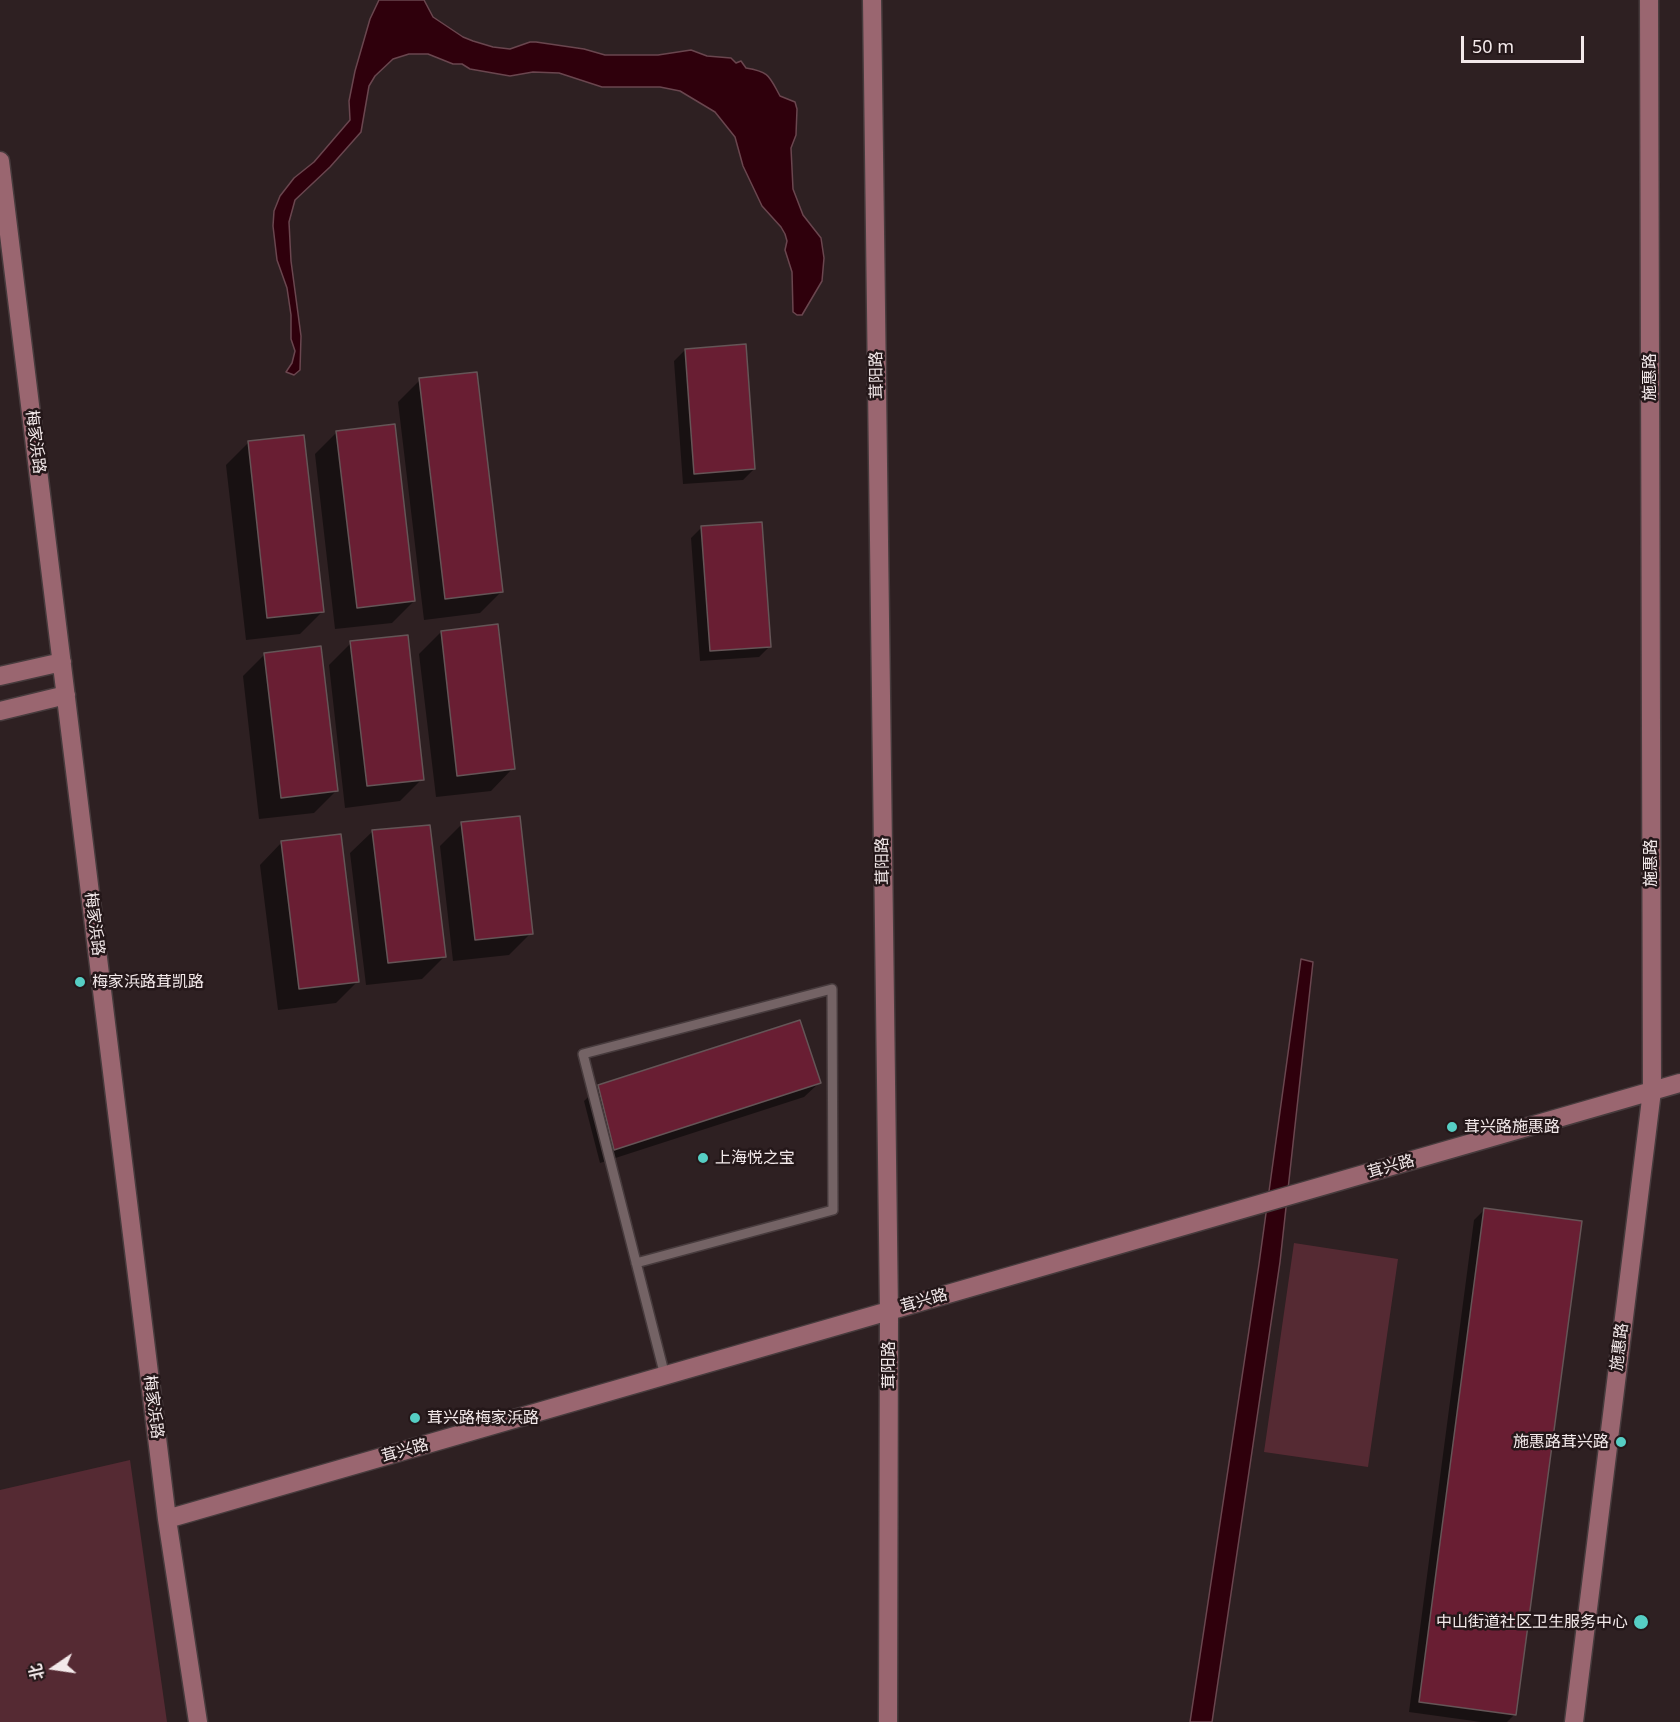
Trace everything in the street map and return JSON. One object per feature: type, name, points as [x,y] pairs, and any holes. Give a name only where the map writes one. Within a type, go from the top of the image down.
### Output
[{"type":"street","name":"茸阳路","points":[[872,0],[889,1312],[888,1722]]},
{"type":"street","name":"施惠路","points":[[1574,1722],[1652,1091],[1648,0]]},
{"type":"street","name":"梅家浜路","points":[[0,161],[167,1519],[198,1722]]},
{"type":"street","points":[[0,676],[62,662]]},
{"type":"street","points":[[0,711],[66,695]]},
{"type":"street","name":"茸兴路","points":[[167,1519],[1680,1083]]},
{"type":"lane","points":[[636,1263],[833,1210],[832,989],[583,1054],[636,1263],[665,1376]]},
{"type":"shaded area","points":[[379,0],[424,0],[433,17],[463,37],[493,47],[510,49],[536,42],[584,49],[605,55],[658,55],[691,50],[707,56],[731,58],[736,63],[741,61],[746,68],[764,73],[771,79],[780,96],[795,102],[796,135],[791,148],[793,189],[803,215],[821,238],[824,258],[822,281],[802,315],[793,312],[792,272],[785,250],[787,241],[785,234],[762,206],[743,166],[735,137],[715,112],[680,91],[660,87],[602,87],[559,73],[533,72],[510,76],[470,69],[462,64],[453,64],[428,54],[409,54],[393,59],[375,76],[369,86],[361,132],[330,167],[295,200],[289,222],[291,261],[301,336],[300,370],[294,375],[286,372],[292,363],[295,351],[291,339],[291,315],[287,288],[277,260],[273,226],[274,211],[280,196],[294,178],[314,162],[350,120],[349,101],[355,71],[370,19]]},
{"type":"shaded area","points":[[1301,959],[1313,962],[1280,1262],[1212,1722],[1190,1722],[1259,1264]]},
{"type":"shaded area","points":[[1294,1243],[1398,1259],[1368,1467],[1264,1452]]},
{"type":"shaded area","points":[[130,1460],[167,1722],[0,1722],[0,1490]]},
{"type":"building","points":[[746,344],[755,469],[694,474],[685,349]]},
{"type":"building","points":[[477,372],[503,592],[445,599],[419,378]]},
{"type":"building","points":[[395,424],[415,601],[357,608],[336,431]]},
{"type":"building","points":[[304,435],[324,612],[267,618],[248,441]]},
{"type":"building","points":[[762,522],[771,647],[710,651],[701,526]]},
{"type":"building","points":[[498,624],[515,769],[457,776],[441,631]]},
{"type":"building","points":[[408,635],[424,780],[367,786],[350,641]]},
{"type":"building","points":[[321,646],[338,791],[281,798],[264,653]]},
{"type":"building","points":[[520,816],[533,934],[475,940],[461,822]]},
{"type":"building","points":[[430,825],[446,957],[388,963],[372,830]]},
{"type":"building","points":[[341,834],[359,982],[299,989],[281,841]]},
{"type":"building","points":[[800,1020],[821,1083],[614,1150],[598,1085]]},
{"type":"building","points":[[1484,1208],[1582,1221],[1516,1715],[1419,1702]]},
{"type":"place","name":"梅家浜路茸凯路","points":[[80,982]]},
{"type":"place","name":"茸兴路施惠路","points":[[1452,1127]]},
{"type":"place","name":"上海悦之宝","points":[[703,1158]]},
{"type":"place","name":"茸兴路梅家浜路","points":[[415,1418]]},
{"type":"place","name":"施惠路茸兴路","points":[[1621,1442]]},
{"type":"place","name":"中山街道社区卫生服务中心","points":[[1641,1622]]}]
